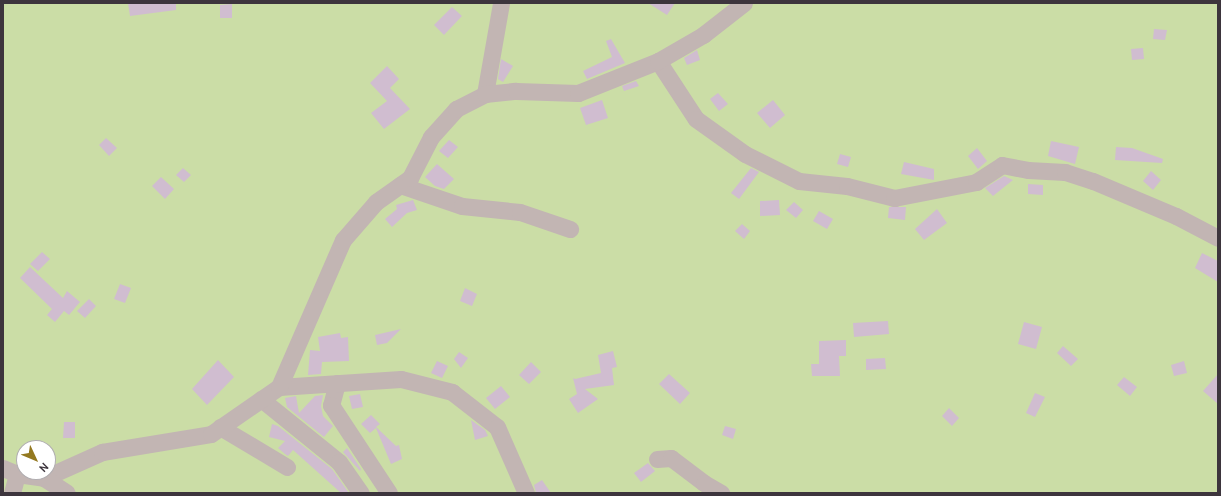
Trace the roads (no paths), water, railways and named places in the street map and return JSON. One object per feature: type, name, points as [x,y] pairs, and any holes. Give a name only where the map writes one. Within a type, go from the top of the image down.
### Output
[{"type":"street","points":[[485,94],[501,3]]},
{"type":"street","points":[[56,473],[102,452],[211,434],[279,386],[343,240],[376,202],[410,178],[431,137],[456,109],[485,94],[516,91],[578,93],[658,61],[703,35],[744,3]]},
{"type":"street","points":[[658,61],[696,118],[745,154],[799,181],[847,186],[894,198],[976,182],[1002,165],[1028,170],[1065,172],[1093,181],[1176,216],[1218,238]]},
{"type":"street","points":[[400,185],[462,206],[520,212],[570,229]]},
{"type":"street","points":[[279,386],[401,379],[452,392],[497,427],[526,493]]},
{"type":"street","points":[[337,383],[330,405],[389,493]]},
{"type":"street","points":[[261,399],[339,462],[362,493]]},
{"type":"street","points":[[220,427],[287,467]]},
{"type":"street","points":[[657,459],[671,458],[704,483],[721,493]]},
{"type":"street","points":[[10,471],[12,493]]},
{"type":"street","points":[[47,480],[67,493]]}]
